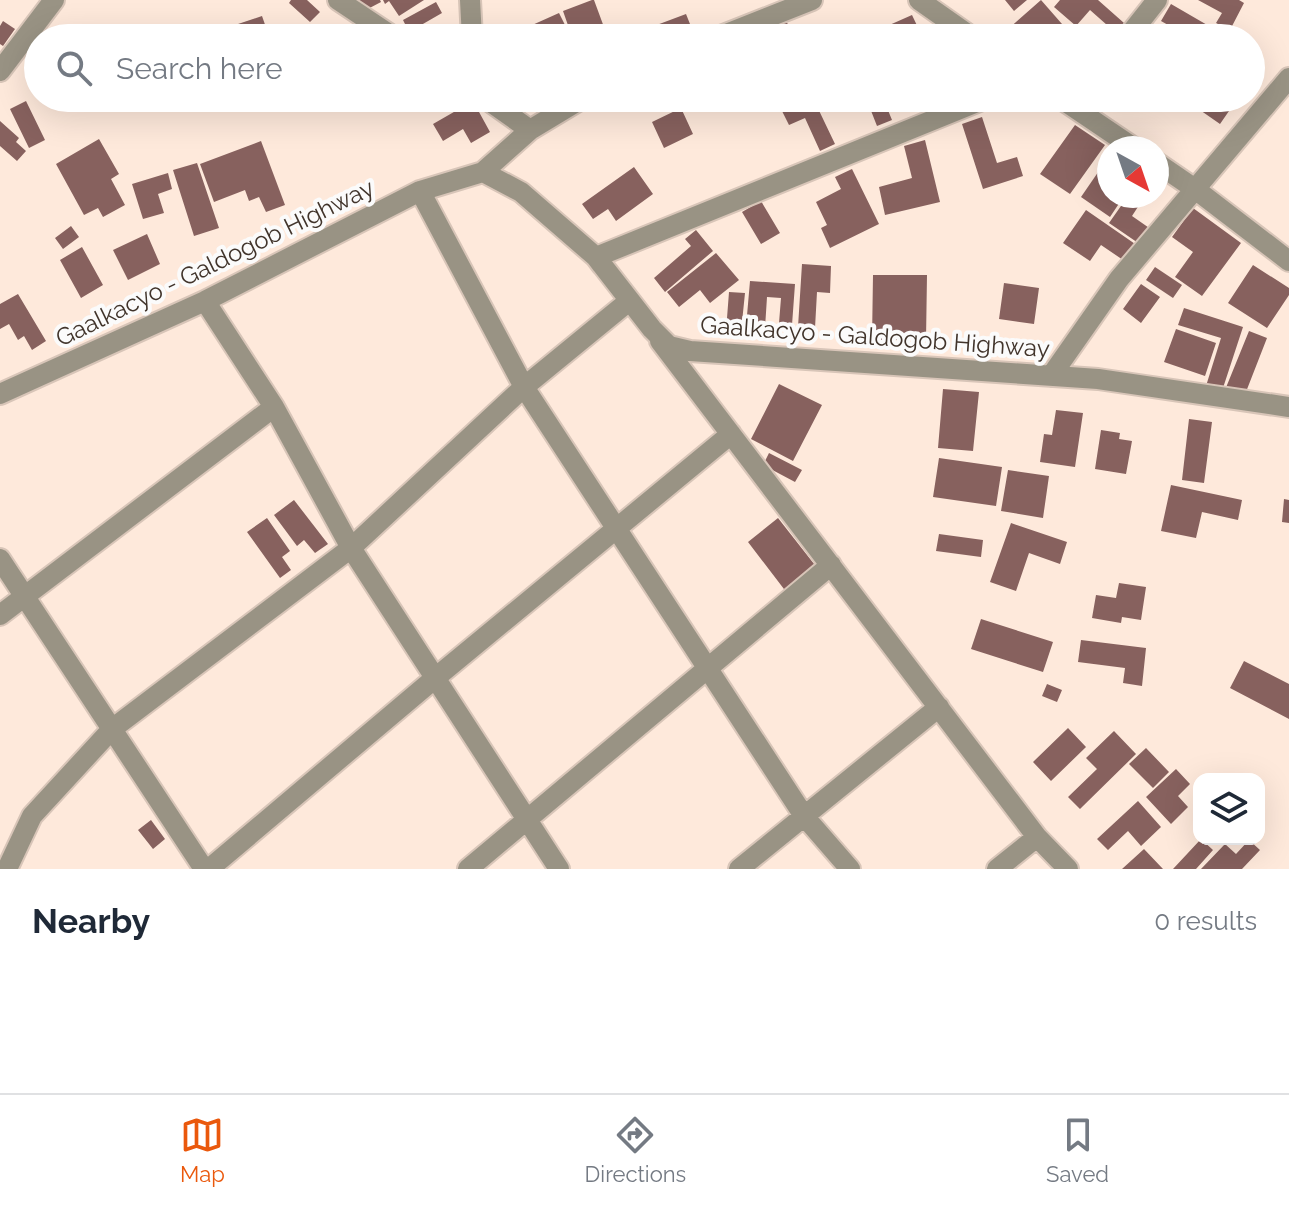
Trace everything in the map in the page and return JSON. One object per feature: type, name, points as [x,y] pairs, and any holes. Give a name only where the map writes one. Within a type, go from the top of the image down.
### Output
[{"type":"street","points":[[36,24],[54,0]]},
{"type":"street","points":[[338,0],[374,24]]},
{"type":"street","points":[[470,0],[471,24]]},
{"type":"street","points":[[751,24],[812,0]]},
{"type":"street","points":[[919,0],[953,24]]},
{"type":"street","points":[[1138,24],[1157,0]]},
{"type":"street","points":[[0,71],[24,39]]},
{"type":"street","points":[[1265,106],[1289,78]]},
{"type":"street","points":[[505,112],[530,130]]},
{"type":"street","points":[[483,172],[530,130],[560,112]]},
{"type":"street","points":[[950,112],[596,257],[1037,837],[1068,869]]},
{"type":"street","points":[[1087,112],[1118,136]]},
{"type":"street","points":[[1051,376],[1119,279],[1260,112]]},
{"type":"street","points":[[1169,171],[1289,261]]},
{"type":"street","name":"Gaalkacyo - Galdogob Highway","points":[[0,394],[205,301],[420,191],[483,172],[521,192],[596,257],[669,346],[690,351],[1098,379],[1289,407]]},
{"type":"street","points":[[420,191],[524,387],[804,816],[850,869]]},
{"type":"street","points":[[205,301],[274,407],[351,548],[559,869]]},
{"type":"street","points":[[7,869],[32,816],[112,729],[351,548],[524,387],[629,301]]},
{"type":"street","points":[[0,615],[274,407]]},
{"type":"street","points":[[0,559],[206,869],[731,434]]},
{"type":"street","points":[[468,869],[831,565]]},
{"type":"street","points":[[739,869],[939,707]]},
{"type":"street","points":[[997,869],[1037,837]]},
{"type":"building","points":[[291,0],[307,0],[320,12],[310,22],[289,3]]},
{"type":"building","points":[[356,0],[380,0],[381,2],[362,12]]},
{"type":"building","points":[[383,0],[424,0],[399,16],[389,1],[385,4]]},
{"type":"building","points":[[594,0],[603,24],[568,24],[563,11]]},
{"type":"building","points":[[1005,0],[1027,0],[1014,11]]},
{"type":"building","points":[[1041,0],[1062,24],[1014,24]]},
{"type":"building","points":[[1060,0],[1098,0],[1124,23],[1106,24],[1090,10],[1078,24],[1074,24],[1054,7]]},
{"type":"building","points":[[1198,0],[1239,0],[1244,3],[1233,24],[1216,23],[1222,13]]},
{"type":"building","points":[[436,2],[442,13],[423,24],[405,24],[403,20]]},
{"type":"building","points":[[1171,4],[1205,24],[1166,24],[1161,21]]},
{"type":"building","points":[[559,13],[564,24],[534,24]]},
{"type":"building","points":[[686,14],[690,24],[659,24]]},
{"type":"building","points":[[912,15],[916,24],[892,24]]},
{"type":"building","points":[[262,16],[265,24],[238,24]]},
{"type":"building","points":[[785,18],[788,24],[772,24]]},
{"type":"building","points":[[3,21],[15,29],[3,46],[0,44],[0,26]]},
{"type":"building","points":[[24,102],[24,112],[31,112],[45,140],[29,148],[10,109]]},
{"type":"building","points":[[454,112],[479,112],[490,132],[471,143],[463,129],[443,141],[433,124]]},
{"type":"building","points":[[673,112],[683,112],[693,134],[664,148],[652,122]]},
{"type":"building","points":[[782,112],[820,112],[835,144],[820,151],[805,118],[789,125]]},
{"type":"building","points":[[872,112],[889,112],[892,120],[877,126]]},
{"type":"building","points":[[1203,112],[1228,112],[1220,124]]},
{"type":"building","points":[[982,117],[997,163],[1017,157],[1023,176],[983,189],[962,124]]},
{"type":"building","points":[[0,121],[19,138],[16,142],[26,151],[17,161],[0,146]]},
{"type":"building","points":[[1075,125],[1097,140],[1097,156],[1070,194],[1040,174]]},
{"type":"building","points":[[99,139],[119,174],[111,179],[125,205],[103,217],[98,208],[84,215],[56,164]]},
{"type":"building","points":[[925,140],[940,202],[885,215],[879,187],[912,178],[904,146]]},
{"type":"building","points":[[261,141],[285,205],[266,212],[259,197],[249,201],[245,190],[214,202],[200,164]]},
{"type":"building","points":[[197,163],[219,228],[194,236],[173,170]]},
{"type":"building","points":[[634,167],[653,194],[616,221],[608,209],[593,219],[582,204]]},
{"type":"building","points":[[852,169],[879,224],[830,248],[821,228],[827,225],[816,202],[841,189],[835,177]]},
{"type":"building","points":[[168,173],[172,189],[158,194],[164,213],[143,219],[132,184]]},
{"type":"building","points":[[1097,174],[1097,208],[1116,208],[1110,217],[1081,197]]},
{"type":"building","points":[[761,201],[780,233],[761,244],[742,212]]},
{"type":"building","points":[[1120,208],[1137,208],[1132,216],[1155,232],[1144,247],[1109,223]]},
{"type":"building","points":[[1193,208],[1241,243],[1202,296],[1175,277],[1193,252],[1172,237]]},
{"type":"building","points":[[1086,210],[1138,246],[1126,262],[1101,245],[1090,261],[1063,243]]},
{"type":"building","points":[[71,226],[79,237],[63,249],[55,238]]},
{"type":"building","points":[[696,230],[713,251],[665,292],[654,278],[691,246],[685,239]]},
{"type":"building","points":[[147,234],[160,264],[128,280],[113,250]]},
{"type":"building","points":[[82,247],[103,285],[81,298],[60,260]]},
{"type":"building","points":[[716,253],[739,280],[710,303],[700,290],[679,307],[667,292]]},
{"type":"building","points":[[802,264],[831,266],[830,293],[817,292],[815,328],[798,327]]},
{"type":"building","points":[[1253,265],[1289,288],[1289,295],[1267,328],[1228,303]]},
{"type":"building","points":[[1155,267],[1182,285],[1173,298],[1146,280]]},
{"type":"building","points":[[873,275],[927,275],[926,340],[872,340]]},
{"type":"building","points":[[750,281],[795,284],[792,325],[779,323],[781,298],[767,297],[765,328],[746,327]]},
{"type":"building","points":[[1004,283],[1039,288],[1034,324],[999,319]]},
{"type":"building","points":[[1141,284],[1160,297],[1141,323],[1123,309]]},
{"type":"building","points":[[729,292],[745,293],[741,332],[726,331]]},
{"type":"building","points":[[18,294],[46,341],[32,350],[24,336],[18,340],[9,324],[0,329],[0,304]]},
{"type":"building","points":[[1184,308],[1243,327],[1222,391],[1206,386],[1221,338],[1178,325]]},
{"type":"building","points":[[1176,329],[1216,343],[1205,376],[1164,362]]},
{"type":"building","points":[[1249,331],[1267,338],[1244,397],[1225,390]]},
{"type":"building","points":[[779,384],[822,405],[793,461],[751,439]]},
{"type":"building","points":[[943,389],[979,392],[973,451],[938,448]]},
{"type":"building","points":[[1056,410],[1083,413],[1075,467],[1040,462],[1044,434],[1052,435]]},
{"type":"building","points":[[1189,419],[1212,422],[1204,483],[1182,480]]},
{"type":"building","points":[[1101,430],[1120,433],[1119,439],[1132,441],[1126,474],[1095,469]]},
{"type":"building","points":[[769,453],[802,470],[795,482],[763,465]]},
{"type":"building","points":[[939,458],[1002,467],[996,506],[933,497]]},
{"type":"building","points":[[1008,470],[1049,476],[1043,518],[1001,511]]},
{"type":"building","points":[[1171,485],[1242,500],[1238,520],[1202,512],[1196,538],[1161,531]]},
{"type":"building","points":[[1284,499],[1289,500],[1289,523],[1282,522]]},
{"type":"building","points":[[294,500],[328,544],[315,553],[304,540],[297,546],[274,515]]},
{"type":"building","points":[[267,518],[290,551],[282,557],[291,570],[280,578],[247,532]]},
{"type":"building","points":[[778,518],[818,569],[787,593],[748,542]]},
{"type":"building","points":[[1011,523],[1067,542],[1060,564],[1029,553],[1016,591],[990,582]]},
{"type":"building","points":[[939,534],[983,540],[981,557],[936,551]]},
{"type":"building","points":[[1119,583],[1146,587],[1141,620],[1122,617],[1121,623],[1092,618],[1096,595],[1116,598]]},
{"type":"building","points":[[981,619],[1053,642],[1043,672],[971,649]]},
{"type":"building","points":[[1081,640],[1146,648],[1142,686],[1123,683],[1125,668],[1078,662]]},
{"type":"building","points":[[1244,661],[1289,684],[1289,719],[1230,688]]},
{"type":"building","points":[[1047,684],[1062,690],[1057,702],[1042,696]]},
{"type":"building","points":[[1068,728],[1086,747],[1051,781],[1033,762]]},
{"type":"building","points":[[1114,731],[1136,754],[1080,809],[1068,797],[1097,769],[1086,758]]},
{"type":"building","points":[[1146,748],[1169,772],[1153,788],[1129,764]]},
{"type":"building","points":[[1176,769],[1190,784],[1178,796],[1188,807],[1171,824],[1146,797]]},
{"type":"building","points":[[1138,801],[1161,827],[1141,846],[1128,831],[1108,850],[1097,839]]},
{"type":"building","points":[[151,820],[165,839],[153,849],[138,830]]},
{"type":"building","points":[[1195,845],[1208,845],[1213,850],[1196,869],[1173,869]]},
{"type":"building","points":[[1224,845],[1236,854],[1244,845],[1254,845],[1260,850],[1242,869],[1201,869]]},
{"type":"building","points":[[1144,849],[1163,869],[1122,869]]}]
